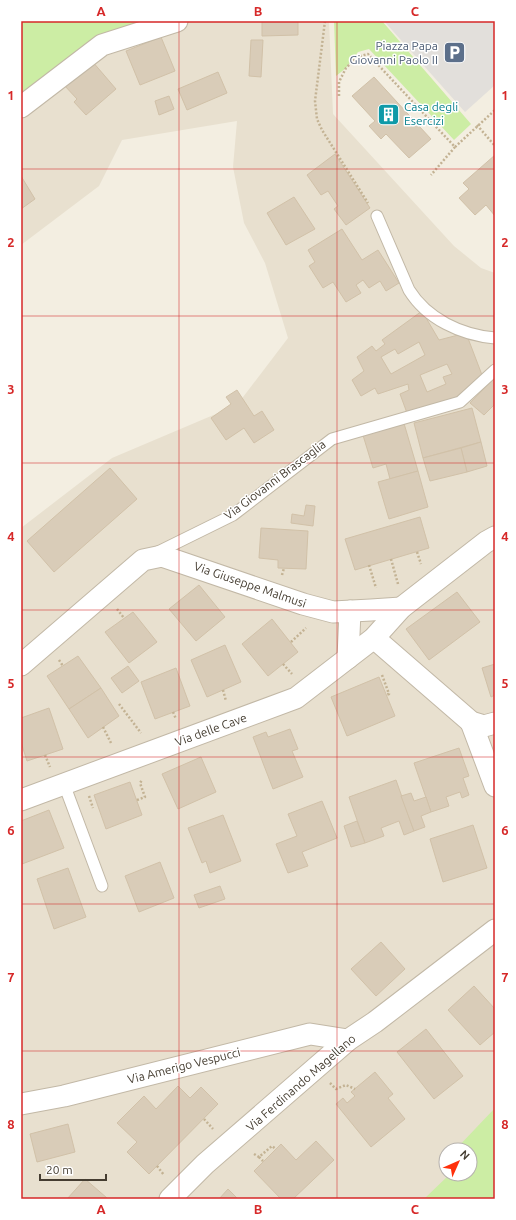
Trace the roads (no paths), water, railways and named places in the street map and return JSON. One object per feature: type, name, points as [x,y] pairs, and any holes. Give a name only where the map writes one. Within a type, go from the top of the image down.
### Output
[{"type":"street","points":[[21,107],[102,44],[177,21]]},
{"type":"street","points":[[400,598],[495,537]]},
{"type":"street","name":"Via Giuseppe Malmusi","points":[[21,665],[143,560],[162,556],[303,604],[333,612],[350,611],[400,598]]},
{"type":"street","name":"Via delle Cave","points":[[21,800],[58,779],[296,698],[374,638],[400,598]]},
{"type":"street","points":[[348,658],[350,611]]},
{"type":"street","points":[[374,638],[471,722],[484,726],[495,723]]},
{"type":"street","points":[[471,722],[495,786]]},
{"type":"street","name":"Via Ferdinando Magellano","points":[[170,1199],[205,1164],[348,1040],[376,1022],[495,930]]},
{"type":"street","name":"Via Amerigo Vespucci","points":[[21,1104],[64,1096],[310,1034],[348,1040]]},
{"type":"lane","points":[[376,216],[408,290],[414,299],[429,314],[444,323],[466,332],[495,338]]},
{"type":"lane","name":"Via Giovanni Brascaglia","points":[[143,560],[233,515],[332,439],[460,402],[495,370]]},
{"type":"lane","points":[[58,779],[102,886]]},
{"type":"place","name":"Piazza Papa Giovanni Paolo II","points":[[454,53]]},
{"type":"place","name":"Casa degli Esercizi","points":[[388,114]]}]
